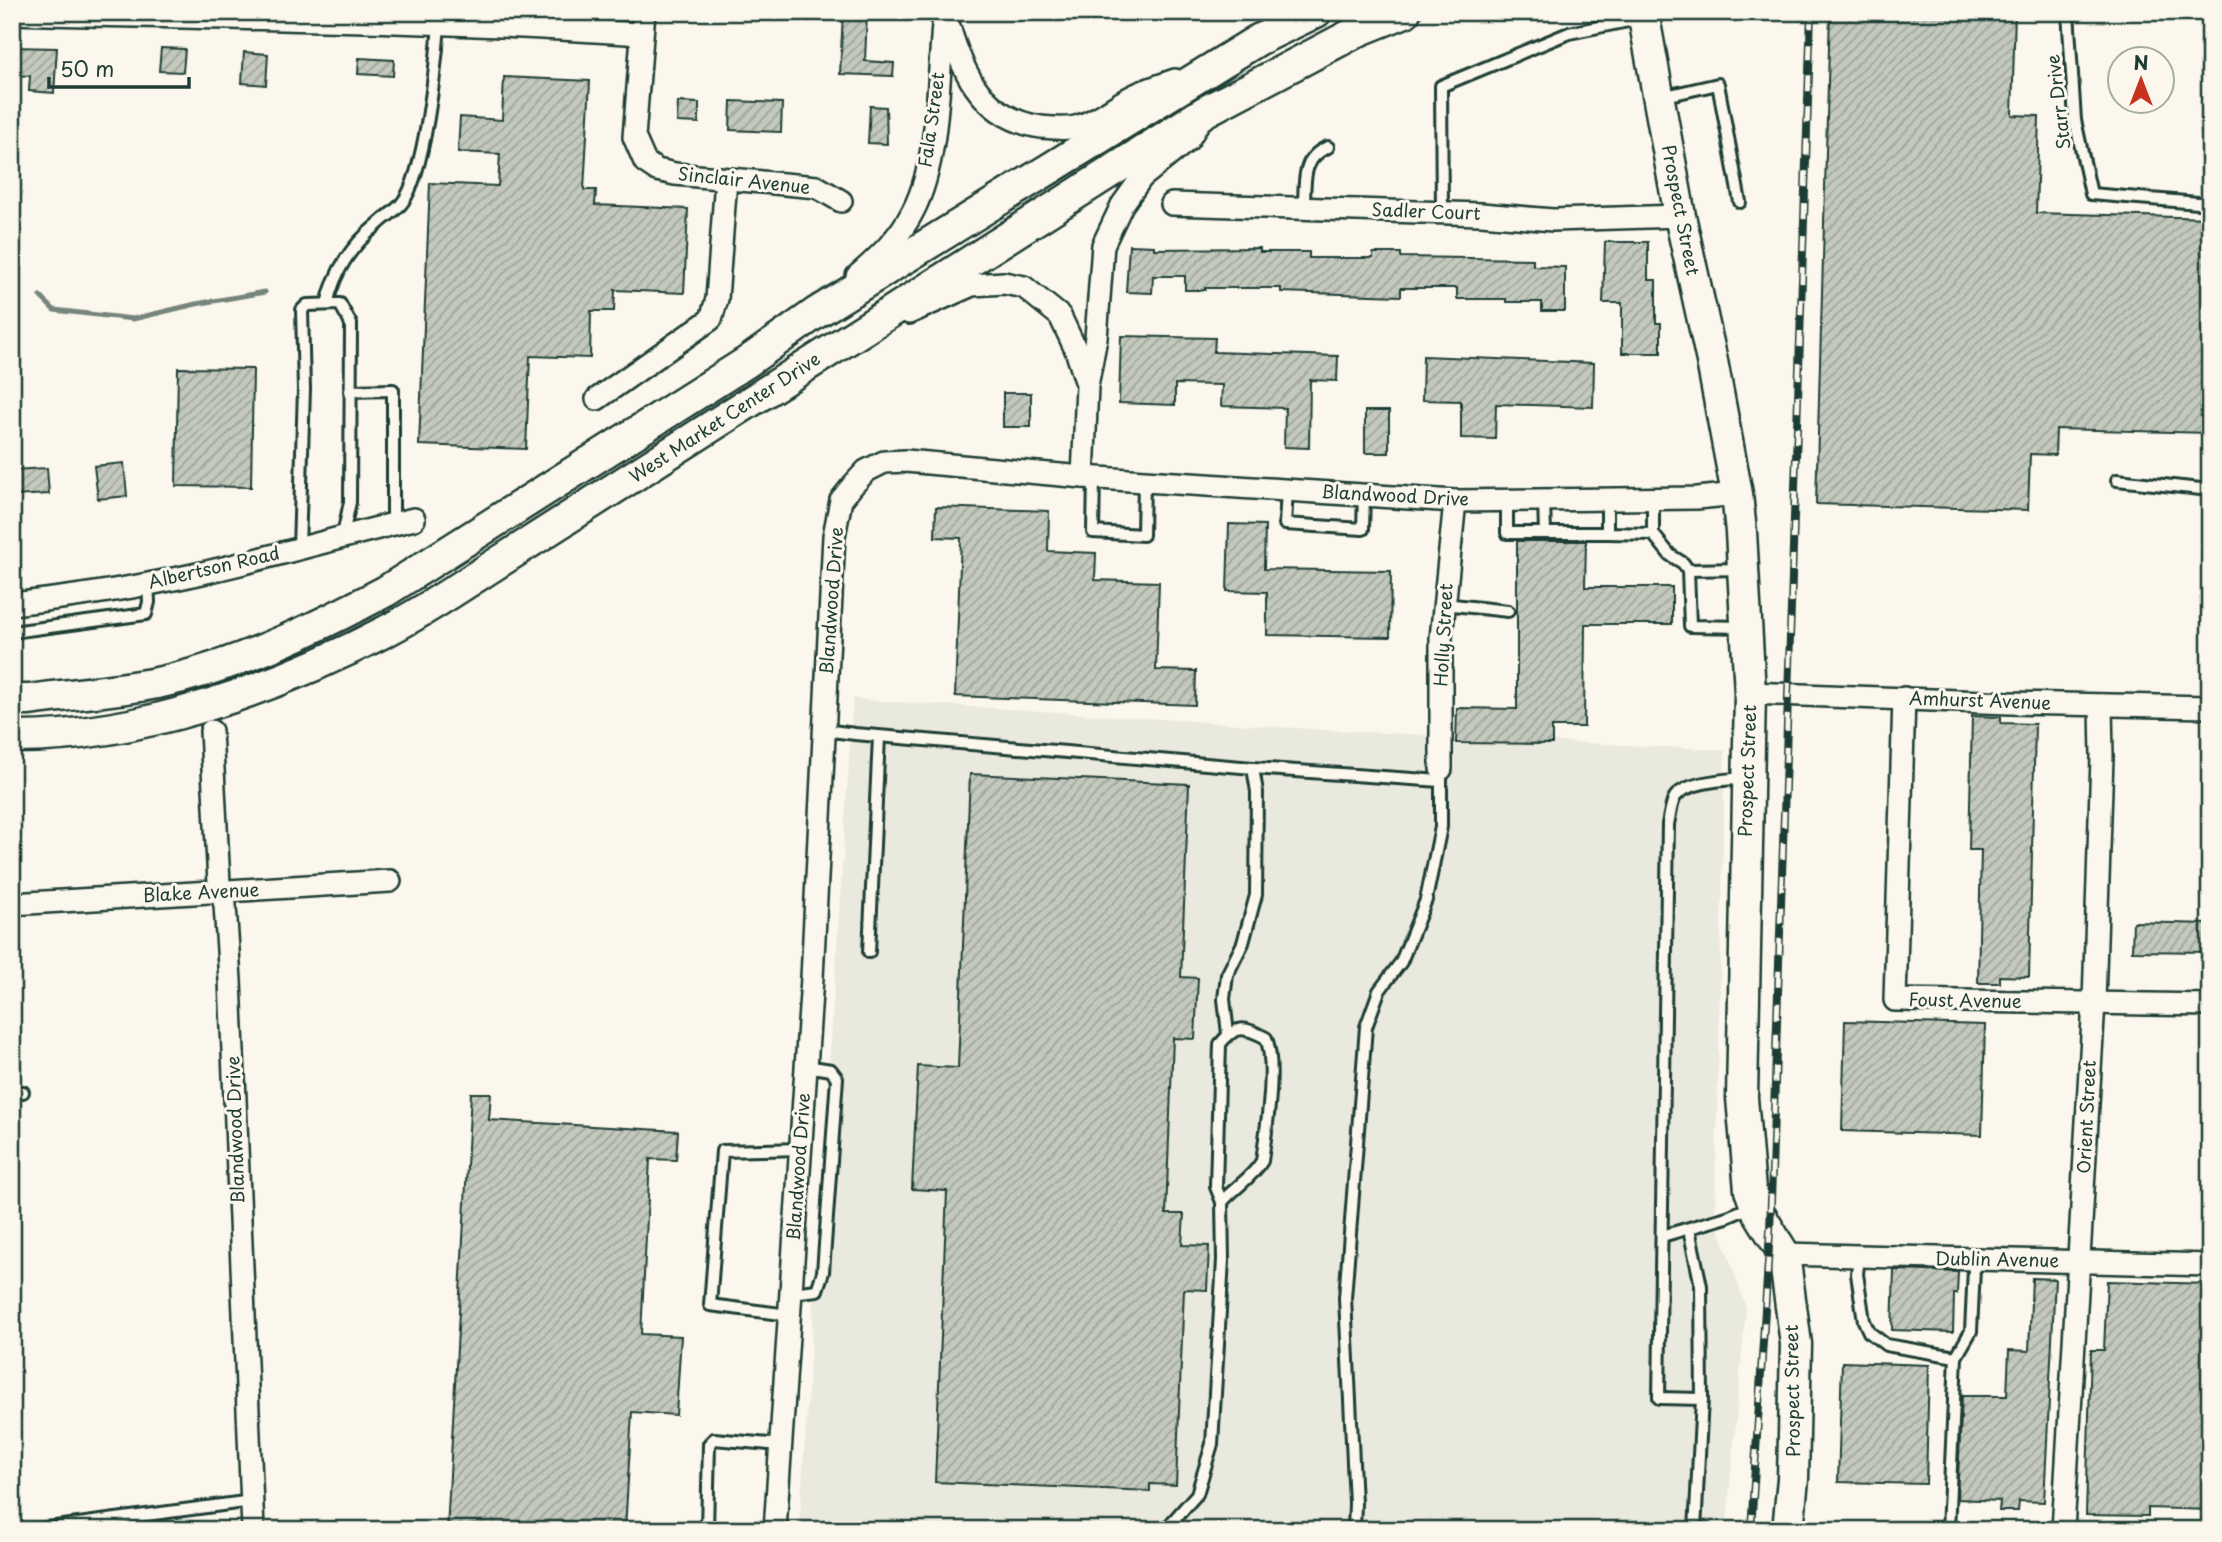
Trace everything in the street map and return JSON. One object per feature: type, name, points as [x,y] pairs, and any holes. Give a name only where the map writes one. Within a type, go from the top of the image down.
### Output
[{"type":"main road","name":"West Market Center Drive","points":[[12,700],[157,683],[219,666],[324,623],[386,591],[747,362],[816,313],[1258,40],[1316,12]]},
{"type":"main road","name":"West Market Center Drive","points":[[12,737],[38,737],[111,728],[213,704],[297,674],[390,629],[1206,111],[1360,30],[1405,12]]},
{"type":"main road","name":"Prospect Street","points":[[1643,15],[1680,216],[1712,361],[1737,494],[1750,693],[1742,1098],[1745,1158],[1750,1190],[1755,1205],[1784,1254],[1796,1343],[1793,1479],[1788,1530]]},
{"type":"street","name":"Fala Street","points":[[945,12],[961,65],[982,96],[995,109],[1034,126],[1078,127],[1135,95],[1220,64]]},
{"type":"street","name":"Fala Street","points":[[816,313],[885,251],[913,210],[930,159],[945,12]]},
{"type":"street","points":[[12,13],[357,17],[439,24],[643,23]]},
{"type":"street","name":"Sinclair Avenue","points":[[643,23],[634,137],[645,162],[657,170],[675,174],[817,187],[841,201]]},
{"type":"street","points":[[1089,477],[1087,386],[1096,338],[1103,244],[1122,205],[1142,177],[1188,140],[1206,111]]},
{"type":"street","points":[[597,399],[711,319],[717,299],[726,179]]},
{"type":"street","name":"Sadler Court","points":[[1172,204],[1442,213],[1553,220],[1680,216]]},
{"type":"street","points":[[840,345],[972,285],[1004,283],[1024,287],[1060,316],[1076,350],[1087,386]]},
{"type":"street","name":"Blandwood Drive","points":[[775,1530],[806,1066],[834,536],[841,500],[866,471],[884,462],[906,460],[1089,477],[1455,500],[1697,498],[1737,494]]},
{"type":"street","name":"Holly Street","points":[[1441,775],[1441,638],[1455,500]]},
{"type":"street","name":"Albertson Road","points":[[12,604],[199,574],[403,521]]},
{"type":"street","name":"Amhurst Avenue","points":[[1750,693],[2210,707]]},
{"type":"street","name":"Foust Avenue","points":[[1904,698],[1895,1000],[2210,1005]]},
{"type":"street","name":"Orient Street","points":[[2063,1530],[2094,1002],[2102,770],[2101,705]]},
{"type":"street","name":"Blandwood Drive","points":[[211,731],[219,883],[225,905],[230,980],[253,1530]]},
{"type":"street","name":"Blake Avenue","points":[[12,904],[390,881]]},
{"type":"street","name":"Dublin Avenue","points":[[1784,1254],[2210,1265]]},
{"type":"lane","name":"Starr Drive","points":[[2068,12],[2075,120],[2091,194],[2210,204]]},
{"type":"lane","points":[[1442,213],[1441,86],[1569,33],[1608,27],[1643,15]]},
{"type":"lane","points":[[327,304],[331,287],[352,247],[403,203],[418,169],[437,58],[439,24]]},
{"type":"lane","points":[[1658,97],[1718,85],[1740,202]]},
{"type":"lane","points":[[1304,208],[1306,167],[1317,152],[1328,146]]},
{"type":"lane","points":[[299,548],[304,376],[302,310],[307,305],[340,303],[351,324],[350,502],[343,535]]},
{"type":"lane","points":[[350,391],[393,390],[403,521]]},
{"type":"lane","points":[[1089,477],[1093,533],[1143,535],[1144,481]]},
{"type":"lane","points":[[2117,480],[2210,490]]},
{"type":"lane","points":[[1287,490],[1285,524],[1363,529],[1364,495]]},
{"type":"lane","points":[[1607,498],[1607,533]]},
{"type":"lane","points":[[1653,498],[1653,534],[1670,555],[1683,563],[1688,570],[1690,626],[1746,627]]},
{"type":"lane","points":[[1544,499],[1545,533]]},
{"type":"lane","points":[[1507,500],[1507,533],[1653,534]]},
{"type":"lane","points":[[1688,570],[1743,569]]},
{"type":"lane","points":[[12,632],[146,614],[149,602],[148,583]]},
{"type":"lane","points":[[1444,604],[1508,611]]},
{"type":"lane","points":[[824,730],[879,737],[1253,768],[1441,775],[1441,827],[1426,900],[1401,962],[1380,991],[1366,1027],[1345,1298],[1354,1530]]},
{"type":"lane","points":[[869,952],[879,737]]},
{"type":"lane","points":[[1228,1034],[1224,999],[1227,975],[1243,943],[1256,895],[1257,793],[1253,768]]},
{"type":"lane","points":[[1703,1399],[1659,1398],[1668,824],[1674,799],[1682,791],[1715,780],[1748,778]]},
{"type":"lane","points":[[1165,1530],[1197,1494],[1212,1444],[1223,1260],[1222,1202],[1216,1188],[1220,1044],[1228,1034],[1238,1029],[1250,1029],[1266,1038],[1269,1047],[1270,1076],[1262,1161],[1255,1173],[1233,1189],[1222,1202]]},
{"type":"lane","points":[[791,1293],[812,1292],[817,1290],[821,1283],[837,1078],[831,1070],[806,1066]]},
{"type":"lane","points":[[789,1315],[710,1305],[722,1151],[801,1149]]},
{"type":"lane","points":[[1662,1236],[1755,1205]]},
{"type":"lane","points":[[1689,1229],[1701,1286],[1703,1399],[1695,1530]]},
{"type":"lane","points":[[1859,1256],[1857,1274],[1864,1321],[1869,1332],[1886,1345],[1956,1357]]},
{"type":"lane","points":[[1948,1530],[1956,1357],[1971,1331],[1972,1259]]},
{"type":"lane","points":[[707,1530],[709,1444],[714,1439],[780,1445]]},
{"type":"lane","points":[[33,1530],[252,1502]]},
{"type":"shaded area","points":[[853,699],[1329,730],[1725,750],[1715,1216],[1746,1308],[1726,1530],[799,1530]]},
{"type":"building","points":[[843,12],[867,12],[865,61],[894,63],[893,76],[840,74]]},
{"type":"building","points":[[1830,12],[2015,12],[2012,115],[2039,116],[2036,213],[2210,218],[2210,433],[2056,429],[2055,455],[2030,454],[2028,510],[1816,504]]},
{"type":"building","points":[[12,47],[57,48],[54,93],[29,91],[30,76],[12,75]]},
{"type":"building","points":[[161,48],[185,49],[183,72],[159,71]]},
{"type":"building","points":[[244,52],[268,54],[266,85],[242,83]]},
{"type":"building","points":[[359,58],[394,60],[393,76],[358,74]]},
{"type":"building","points":[[504,77],[590,81],[584,190],[596,190],[595,205],[688,209],[684,293],[615,290],[614,311],[591,311],[590,358],[530,356],[526,449],[419,445],[430,183],[498,186],[500,154],[458,152],[460,117],[502,120]]},
{"type":"building","points":[[731,101],[782,103],[781,132],[730,130]]},
{"type":"building","points":[[678,102],[699,103],[699,123],[677,122]]},
{"type":"building","points":[[870,106],[886,107],[887,144],[868,143]]},
{"type":"building","points":[[1605,242],[1648,242],[1648,280],[1656,280],[1656,323],[1661,323],[1661,353],[1622,353],[1622,303],[1603,303]]},
{"type":"building","points":[[1129,245],[1154,246],[1154,249],[1260,248],[1260,252],[1309,252],[1309,258],[1373,258],[1373,253],[1401,253],[1401,257],[1533,259],[1533,266],[1565,267],[1565,311],[1542,311],[1542,302],[1457,299],[1457,288],[1401,288],[1401,296],[1281,292],[1281,288],[1185,290],[1185,276],[1153,276],[1152,293],[1126,292]]},
{"type":"building","points":[[1121,336],[1215,338],[1214,352],[1338,356],[1337,381],[1310,380],[1309,448],[1284,447],[1285,408],[1221,406],[1222,385],[1175,384],[1175,405],[1119,403]]},
{"type":"building","points":[[1423,356],[1594,363],[1593,407],[1496,404],[1495,439],[1461,438],[1461,401],[1422,400]]},
{"type":"building","points":[[178,368],[253,369],[251,487],[176,486]]},
{"type":"building","points":[[1003,393],[1031,393],[1031,427],[1003,427]]},
{"type":"building","points":[[1365,411],[1389,411],[1389,453],[1365,453]]},
{"type":"building","points":[[124,463],[127,496],[98,499],[94,466]]},
{"type":"building","points":[[47,468],[49,494],[13,496],[12,470]]},
{"type":"building","points":[[936,507],[1049,511],[1048,551],[1096,553],[1095,580],[1159,582],[1156,670],[1196,671],[1195,705],[955,696],[961,538],[935,537]]},
{"type":"building","points":[[1229,524],[1265,525],[1264,569],[1391,571],[1390,637],[1267,635],[1267,592],[1227,591]]},
{"type":"building","points":[[1517,541],[1586,541],[1585,587],[1672,587],[1672,624],[1585,624],[1584,727],[1552,727],[1552,744],[1456,743],[1457,708],[1517,709]]},
{"type":"building","points":[[1972,716],[2001,717],[2001,723],[2035,724],[2029,977],[2000,976],[2000,983],[1978,983],[1981,850],[1969,850]]},
{"type":"building","points":[[970,774],[1189,784],[1181,977],[1198,978],[1195,1039],[1173,1038],[1166,1214],[1184,1214],[1182,1245],[1209,1246],[1207,1290],[1184,1289],[1176,1485],[1150,1484],[1150,1491],[935,1482],[947,1191],[912,1189],[918,1066],[958,1068]]},
{"type":"building","points":[[2133,922],[2210,924],[2210,952],[2132,951]]},
{"type":"building","points":[[1845,1021],[1985,1025],[1982,1135],[1842,1131]]},
{"type":"building","points":[[471,1093],[491,1093],[489,1120],[678,1131],[676,1160],[650,1159],[641,1334],[681,1336],[676,1415],[632,1412],[625,1530],[447,1530]]},
{"type":"building","points":[[1894,1270],[1958,1272],[1957,1294],[1954,1294],[1953,1332],[1892,1330]]},
{"type":"building","points":[[2032,1278],[2055,1279],[2044,1502],[2019,1501],[2018,1511],[1999,1511],[2000,1501],[1957,1499],[1962,1396],[2007,1396],[2009,1350],[2029,1351]]},
{"type":"building","points":[[2107,1281],[2209,1284],[2210,1510],[2148,1508],[2148,1516],[2086,1515],[2091,1350],[2104,1350]]},
{"type":"building","points":[[1842,1362],[1929,1365],[1926,1484],[1838,1482]]},
{"type":"waterway","points":[[40,296],[54,310],[133,319],[265,292]]},
{"type":"railway","points":[[1751,1530],[1770,1231],[1811,12]]}]
